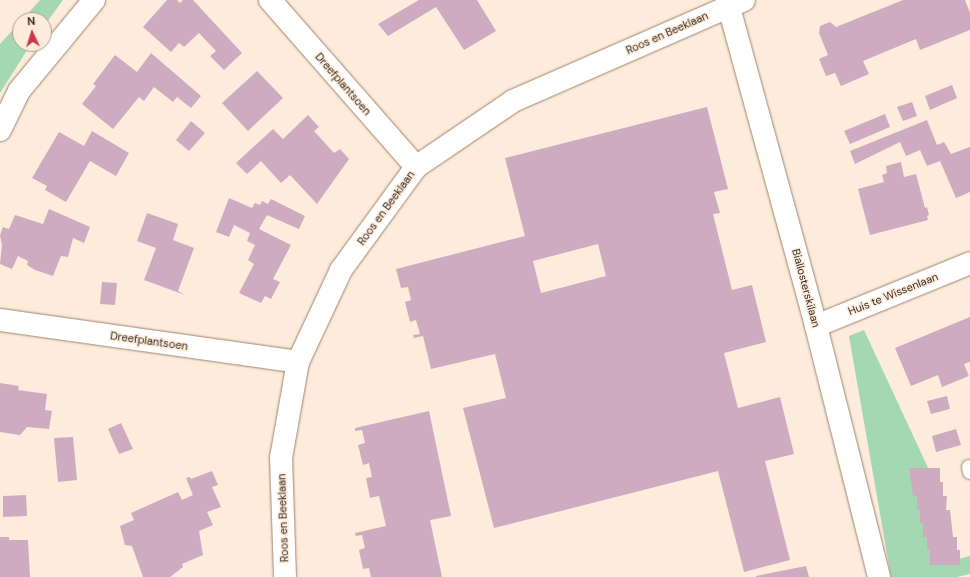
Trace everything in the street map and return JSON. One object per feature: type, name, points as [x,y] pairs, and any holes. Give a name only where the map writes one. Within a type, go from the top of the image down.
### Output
[{"type":"street","points":[[0,130],[19,92],[94,0]]},
{"type":"street","name":"Dreefplantsoen","points":[[270,0],[416,167]]},
{"type":"street","name":"Roos en Beeklaan","points":[[285,577],[281,458],[298,362],[341,270],[416,167],[513,102],[734,2]]},
{"type":"street","name":"Biallosterskilaan","points":[[734,2],[879,577]]},
{"type":"street","name":"Huis te Wissenlaan","points":[[816,326],[970,263]]},
{"type":"street","name":"Dreefplantsoen","points":[[0,320],[298,362]]},
{"type":"green space","points":[[40,0],[63,0],[52,15],[52,12],[29,12]]},
{"type":"green space","points":[[12,31],[12,52],[26,52],[0,93],[0,44]]},
{"type":"green space","points":[[864,330],[930,472],[951,561],[970,556],[970,574],[957,577],[891,577],[849,336]]},
{"type":"building","points":[[167,0],[177,0],[180,3],[183,0],[193,0],[242,53],[224,70],[210,56],[216,51],[199,33],[184,47],[179,43],[171,52],[143,27]]},
{"type":"building","points":[[419,0],[477,0],[496,31],[464,50],[436,7],[388,36],[378,24]]},
{"type":"building","points":[[903,0],[965,0],[970,13],[970,30],[920,50],[916,39],[863,61],[869,74],[841,86],[835,73],[826,76],[819,59],[828,55],[819,33],[820,26],[830,22],[836,27]]},
{"type":"building","points":[[151,53],[201,96],[191,108],[177,97],[173,102],[154,87],[144,101],[139,97],[113,129],[82,104],[96,86],[93,84],[115,55],[137,72]]},
{"type":"building","points":[[257,71],[283,98],[248,131],[222,103]]},
{"type":"building","points":[[952,85],[957,98],[930,110],[925,96]]},
{"type":"building","points":[[912,102],[917,116],[903,121],[897,107]]},
{"type":"building","points":[[707,107],[728,189],[714,192],[720,213],[713,214],[732,290],[752,285],[766,342],[724,353],[738,408],[780,397],[794,454],[765,461],[790,560],[744,572],[718,471],[494,528],[463,408],[506,398],[495,354],[431,369],[423,336],[414,338],[413,335],[420,334],[416,320],[410,322],[405,302],[411,300],[408,287],[401,288],[396,269],[525,236],[505,158]],"holes":[[[598,244],[606,276],[541,293],[533,261]]]},
{"type":"building","points":[[885,114],[890,127],[850,144],[844,131]]},
{"type":"building","points":[[308,115],[319,127],[314,131],[334,153],[340,149],[349,159],[317,204],[290,175],[281,183],[261,161],[247,174],[236,163],[273,129],[283,139]]},
{"type":"building","points":[[927,120],[937,145],[944,142],[951,154],[970,147],[970,192],[956,198],[940,161],[927,166],[920,150],[906,156],[900,142],[855,164],[850,151]]},
{"type":"building","points":[[191,121],[205,133],[189,151],[176,140]]},
{"type":"building","points":[[92,131],[129,153],[116,176],[90,161],[66,202],[45,190],[47,186],[32,178],[59,132],[84,146]]},
{"type":"building","points":[[901,162],[904,177],[916,174],[925,208],[927,207],[929,215],[927,216],[928,220],[870,235],[858,189],[884,182],[882,175],[887,173],[886,166]]},
{"type":"building","points":[[229,198],[252,208],[255,203],[260,205],[262,201],[268,204],[271,199],[305,216],[299,229],[267,215],[259,229],[291,245],[273,279],[280,282],[271,299],[265,296],[261,303],[239,293],[254,264],[248,260],[255,245],[247,241],[250,233],[234,225],[229,237],[216,232]]},
{"type":"building","points":[[49,209],[90,227],[84,243],[73,238],[68,257],[61,256],[53,276],[35,270],[27,265],[28,261],[18,256],[12,269],[0,264],[2,245],[0,235],[3,227],[9,229],[15,215],[43,224]]},
{"type":"building","points":[[147,213],[178,224],[173,240],[194,248],[178,291],[185,295],[144,280],[156,248],[137,241]]},
{"type":"building","points":[[102,282],[117,283],[115,305],[100,304]]},
{"type":"building","points":[[970,317],[970,362],[964,364],[969,376],[942,387],[938,375],[911,386],[895,348]]},
{"type":"building","points":[[0,383],[19,386],[18,390],[47,394],[45,410],[52,411],[49,429],[27,427],[20,435],[0,432]]},
{"type":"building","points":[[947,396],[950,409],[931,414],[927,401]]},
{"type":"building","points":[[429,411],[451,516],[430,520],[442,577],[371,577],[369,568],[363,569],[359,550],[365,548],[362,535],[356,536],[355,533],[386,526],[379,496],[370,498],[366,478],[372,477],[369,463],[363,465],[358,445],[365,443],[362,430],[355,431],[355,428]]},
{"type":"building","points":[[121,423],[133,449],[119,454],[108,429]]},
{"type":"building","points":[[956,429],[961,445],[936,452],[932,436]]},
{"type":"building","points":[[73,437],[77,480],[58,482],[54,438]]},
{"type":"building","points":[[909,468],[940,468],[940,482],[943,482],[943,496],[947,496],[946,510],[950,510],[953,537],[957,537],[957,550],[960,550],[960,565],[930,565],[930,550],[927,550],[927,537],[923,537],[923,523],[920,523],[920,510],[917,510],[917,496],[913,496]]},
{"type":"building","points":[[212,471],[218,485],[212,487],[221,507],[207,512],[213,525],[199,531],[203,555],[182,564],[183,567],[170,577],[143,577],[132,546],[125,545],[120,526],[134,520],[131,513],[178,492],[182,500],[193,495],[186,478],[190,477],[191,479]]},
{"type":"building","points":[[26,495],[27,516],[3,517],[3,496]]},
{"type":"building","points":[[0,537],[9,537],[9,540],[28,540],[30,577],[0,577]]},
{"type":"building","points":[[806,566],[809,577],[756,577],[756,576]]}]
